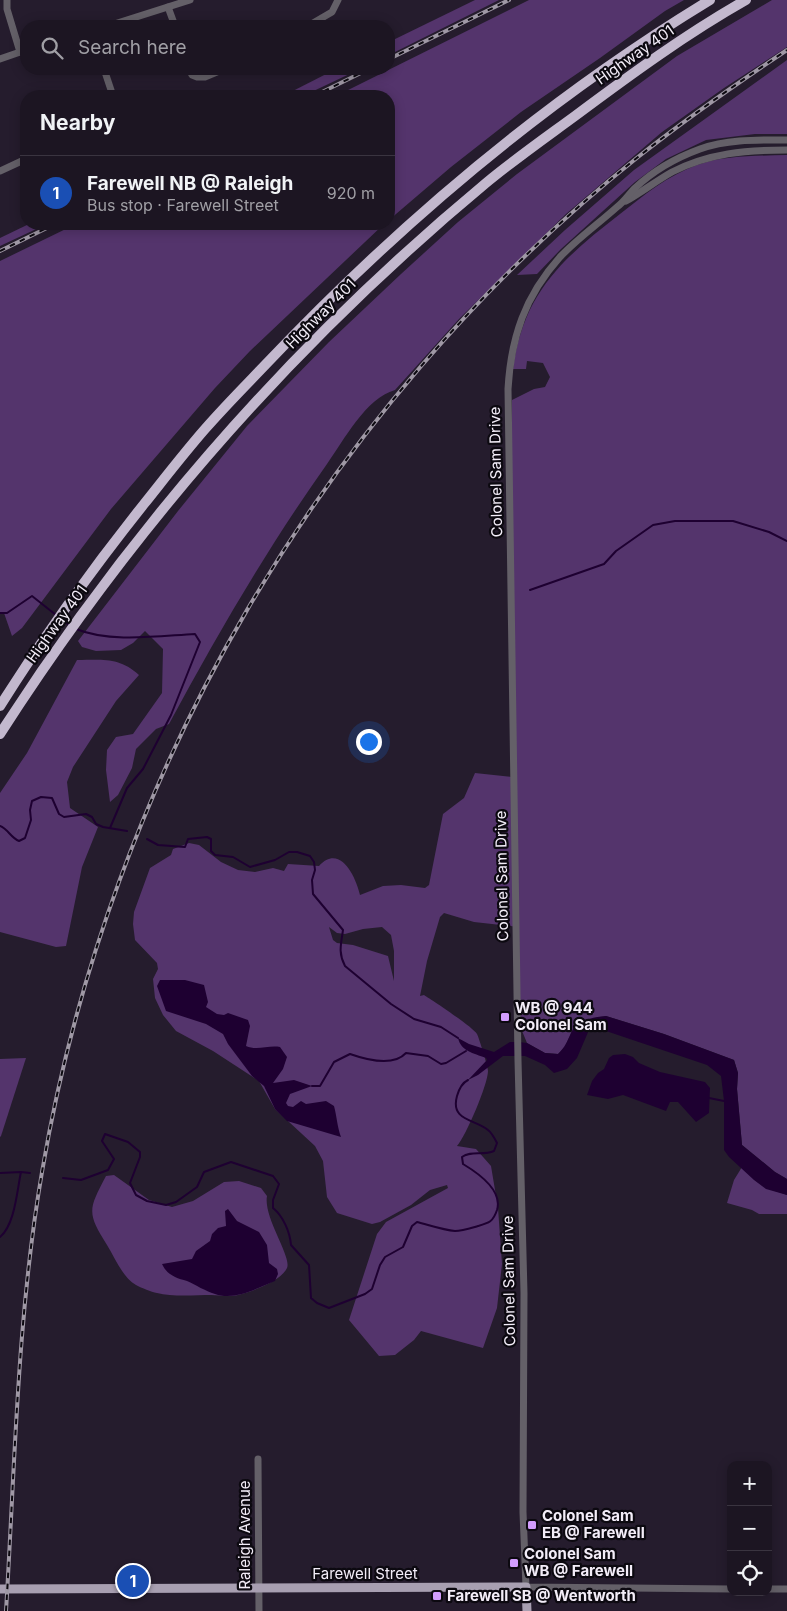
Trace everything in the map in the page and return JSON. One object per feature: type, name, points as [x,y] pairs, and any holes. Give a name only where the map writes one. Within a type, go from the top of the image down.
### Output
[{"type":"highway","name":"Highway 401","points":[[0,706],[72,600],[204,430],[317,311],[410,222],[511,140],[604,69],[710,0]]},
{"type":"highway","name":"Highway 401","points":[[0,734],[32,684],[122,560],[229,431],[328,326],[428,233],[487,182],[617,85],[681,41],[746,0]]},
{"type":"main road","name":"Farewell Street","points":[[0,1589],[526,1587]]},
{"type":"main road","points":[[526,1587],[527,1611]]},
{"type":"street","points":[[6,0],[7,9],[20,43]]},
{"type":"street","points":[[127,20],[190,0]]},
{"type":"street","points":[[318,20],[332,12],[338,0]]},
{"type":"street","points":[[168,7],[173,20]]},
{"type":"street","points":[[0,59],[20,52]]},
{"type":"street","points":[[106,75],[111,90]]},
{"type":"street","points":[[192,75],[201,78],[209,75]]},
{"type":"street","name":"Colonel Sam Drive","points":[[620,206],[636,187],[648,177],[674,161],[701,149],[734,142],[787,140]]},
{"type":"street","name":"Colonel Sam Drive","points":[[526,1587],[523,1512],[524,1293],[518,1060],[508,389],[510,359],[520,322],[540,282],[574,244],[620,206],[670,173],[700,160],[734,152],[787,150]]},
{"type":"street","points":[[0,171],[20,162]]},
{"type":"street","name":"Raleigh Avenue","points":[[258,1459],[259,1611]]},
{"type":"street","name":"Farewell Street","points":[[526,1587],[727,1589]]},
{"type":"street","points":[[772,1589],[787,1589]]},
{"type":"shaded area","points":[[475,0],[499,0],[395,52],[395,39]]},
{"type":"shaded area","points":[[529,0],[684,0],[665,11],[521,112],[451,167],[395,215],[395,90],[348,90],[378,75],[395,75],[395,67]]},
{"type":"shaded area","points":[[772,0],[787,0],[787,47],[724,88],[662,132],[566,214],[459,319],[395,390],[384,394],[356,421],[264,559],[169,724],[156,729],[136,749],[132,768],[118,795],[110,802],[106,770],[107,750],[116,737],[133,734],[162,693],[163,649],[145,631],[133,643],[121,650],[96,651],[82,647],[78,641],[178,511],[247,426],[329,342],[401,274],[458,222],[517,174],[677,56]]},
{"type":"shaded area","points":[[787,60],[787,134],[755,134],[706,140],[666,159],[635,182],[561,249],[537,274],[517,275],[634,170]]},
{"type":"shaded area","points":[[324,75],[347,75],[316,90],[295,90]]},
{"type":"shaded area","points":[[787,155],[787,1179],[775,1172],[742,1145],[737,1089],[738,1073],[734,1060],[664,1034],[606,1016],[572,1031],[565,1047],[558,1054],[545,1053],[527,1043],[520,1026],[519,927],[474,922],[444,913],[440,917],[427,961],[420,996],[424,995],[461,1020],[477,1034],[487,1064],[487,1078],[481,1098],[466,1132],[457,1146],[476,1149],[491,1166],[498,1208],[502,1264],[497,1308],[483,1348],[421,1331],[414,1340],[395,1355],[379,1356],[349,1320],[377,1234],[386,1222],[448,1188],[447,1185],[430,1190],[411,1205],[380,1222],[372,1224],[337,1213],[327,1197],[323,1161],[315,1146],[275,1109],[259,1081],[213,1051],[176,1031],[163,1015],[155,998],[153,979],[158,969],[157,963],[135,940],[134,912],[150,868],[171,855],[173,849],[189,843],[199,845],[221,862],[238,870],[255,872],[273,868],[284,871],[288,864],[319,866],[327,860],[334,858],[340,860],[351,872],[360,895],[383,886],[401,885],[425,888],[429,885],[443,814],[464,798],[475,773],[512,777],[512,400],[534,389],[545,387],[550,377],[543,363],[527,361],[526,369],[513,369],[518,342],[536,298],[564,262],[599,230],[656,187],[686,169],[719,159]],"holes":[[[329,927],[337,933],[345,934],[363,929],[382,927],[391,935],[394,951],[394,981],[388,956],[353,945],[337,943],[333,940]]]},
{"type":"shaded area","points":[[20,228],[20,230],[34,230],[0,246],[0,238]]},
{"type":"shaded area","points":[[64,230],[378,230],[250,351],[215,388],[111,509],[22,628],[12,636],[4,613],[0,612],[0,261]]},
{"type":"shaded area","points":[[77,660],[117,662],[132,669],[139,675],[116,701],[73,767],[67,782],[70,808],[98,827],[82,867],[66,946],[56,947],[0,932],[0,793],[27,753]]},
{"type":"shaded area","points":[[160,980],[185,980],[204,985],[208,1002],[206,1007],[217,1014],[224,1015],[228,1013],[248,1020],[250,1026],[246,1046],[254,1048],[280,1047],[287,1057],[283,1069],[273,1083],[294,1080],[312,1086],[290,1094],[286,1103],[288,1106],[293,1107],[301,1101],[306,1104],[326,1101],[334,1106],[341,1137],[287,1121],[275,1109],[264,1086],[252,1076],[228,1044],[223,1034],[206,1024],[166,1011],[157,986]]},
{"type":"shaded area","points":[[606,1016],[664,1034],[734,1060],[738,1073],[737,1089],[742,1145],[775,1172],[787,1179],[787,1195],[766,1189],[729,1157],[724,1150],[724,1101],[721,1076],[707,1065],[603,1030],[589,1030],[577,1058],[567,1069],[554,1073],[545,1065],[525,1056],[503,1056],[478,1075],[468,1080],[487,1060],[465,1049],[458,1038],[469,1044],[494,1052],[510,1042],[519,1042],[527,1043],[545,1053],[558,1054],[577,1025],[591,1018]]},
{"type":"shaded area","points":[[625,1054],[633,1057],[639,1063],[660,1072],[705,1082],[710,1088],[709,1113],[696,1122],[678,1102],[670,1102],[666,1111],[623,1095],[608,1099],[587,1095],[592,1081],[604,1069],[609,1058],[613,1055]]},
{"type":"shaded area","points":[[26,1058],[1,1136],[0,1137],[0,1059]]},
{"type":"shaded area","points":[[742,1167],[762,1185],[787,1195],[787,1214],[759,1214],[752,1210],[727,1203],[734,1180]]},
{"type":"shaded area","points":[[114,1175],[149,1200],[172,1207],[193,1201],[224,1182],[239,1181],[261,1188],[267,1196],[269,1215],[285,1255],[287,1268],[279,1277],[265,1285],[235,1296],[170,1295],[152,1292],[136,1285],[127,1278],[100,1234],[93,1218],[93,1204],[100,1187],[106,1176]]},
{"type":"shaded area","points":[[228,1209],[237,1221],[259,1232],[267,1245],[269,1263],[277,1269],[278,1274],[275,1281],[246,1293],[223,1296],[211,1293],[166,1271],[162,1264],[192,1259],[196,1251],[210,1241],[212,1234],[218,1228],[226,1226],[225,1211]]},
{"type":"waterway","points":[[530,590],[604,564],[616,551],[653,525],[675,521],[733,521],[769,532],[787,541]]},
{"type":"waterway","points":[[0,613],[7,613],[32,596],[56,615]]},
{"type":"waterway","points":[[62,619],[70,626]]},
{"type":"waterway","points":[[76,629],[104,636],[119,637],[195,634],[200,642],[171,715],[143,769],[127,788],[110,828]]},
{"type":"waterway","points":[[0,826],[19,841],[25,838],[31,820],[30,810],[32,801],[41,797],[52,798],[59,814],[64,817],[86,814],[92,817],[96,824],[103,827],[127,831]]},
{"type":"waterway","points":[[147,839],[158,845],[185,847],[188,839],[207,837],[211,839],[211,851],[215,855],[233,857],[250,867],[275,860],[289,852],[310,856],[314,862],[315,870],[312,880],[313,894],[343,930],[341,953],[345,966],[391,1004],[414,1019],[441,1027],[458,1038]]},
{"type":"waterway","points":[[312,1086],[320,1086],[334,1062],[350,1054],[372,1060],[387,1061],[394,1060],[406,1053],[428,1056],[441,1064],[466,1051]]},
{"type":"waterway","points":[[63,1178],[81,1180],[108,1170],[114,1159],[102,1141],[105,1134],[128,1142],[140,1152],[140,1157],[130,1183],[136,1195],[147,1201],[166,1205],[176,1202],[197,1187],[204,1172],[231,1162],[273,1176],[279,1184],[273,1200],[273,1208],[280,1215],[285,1225],[291,1245],[309,1265],[311,1298],[329,1308],[365,1294],[372,1289],[380,1265],[385,1257],[403,1247],[412,1226],[417,1222],[446,1230],[458,1231],[485,1224],[494,1217],[498,1203],[493,1189],[482,1177],[463,1164],[462,1157],[469,1154],[494,1151],[497,1143],[488,1130],[460,1115],[457,1110],[458,1093],[462,1085],[468,1080]]},
{"type":"waterway","points":[[709,1098],[724,1101]]},
{"type":"waterway","points":[[0,1237],[5,1232],[12,1216],[21,1172]]},
{"type":"waterway","points":[[0,1173],[30,1173]]},
{"type":"railway","points":[[395,56],[509,0]]},
{"type":"railway","points":[[6,1611],[22,1336],[27,1281],[42,1172],[74,1025],[119,882],[177,743],[247,610],[329,484],[421,366],[525,256],[638,157],[711,102],[787,50]]},
{"type":"railway","points":[[326,90],[357,75]]},
{"type":"railway","points":[[0,251],[43,230]]},
{"type":"place","name":"WB @ 944 Colonel Sam","points":[[505,1017]]},
{"type":"place","name":"Colonel Sam EB @ Farewell","points":[[532,1525]]},
{"type":"place","name":"Colonel Sam WB @ Farewell","points":[[514,1563]]},
{"type":"place","name":"Farewell NB @ Raleigh","points":[[133,1581]]},
{"type":"place","name":"Farewell SB @ Wentworth","points":[[437,1596]]}]
